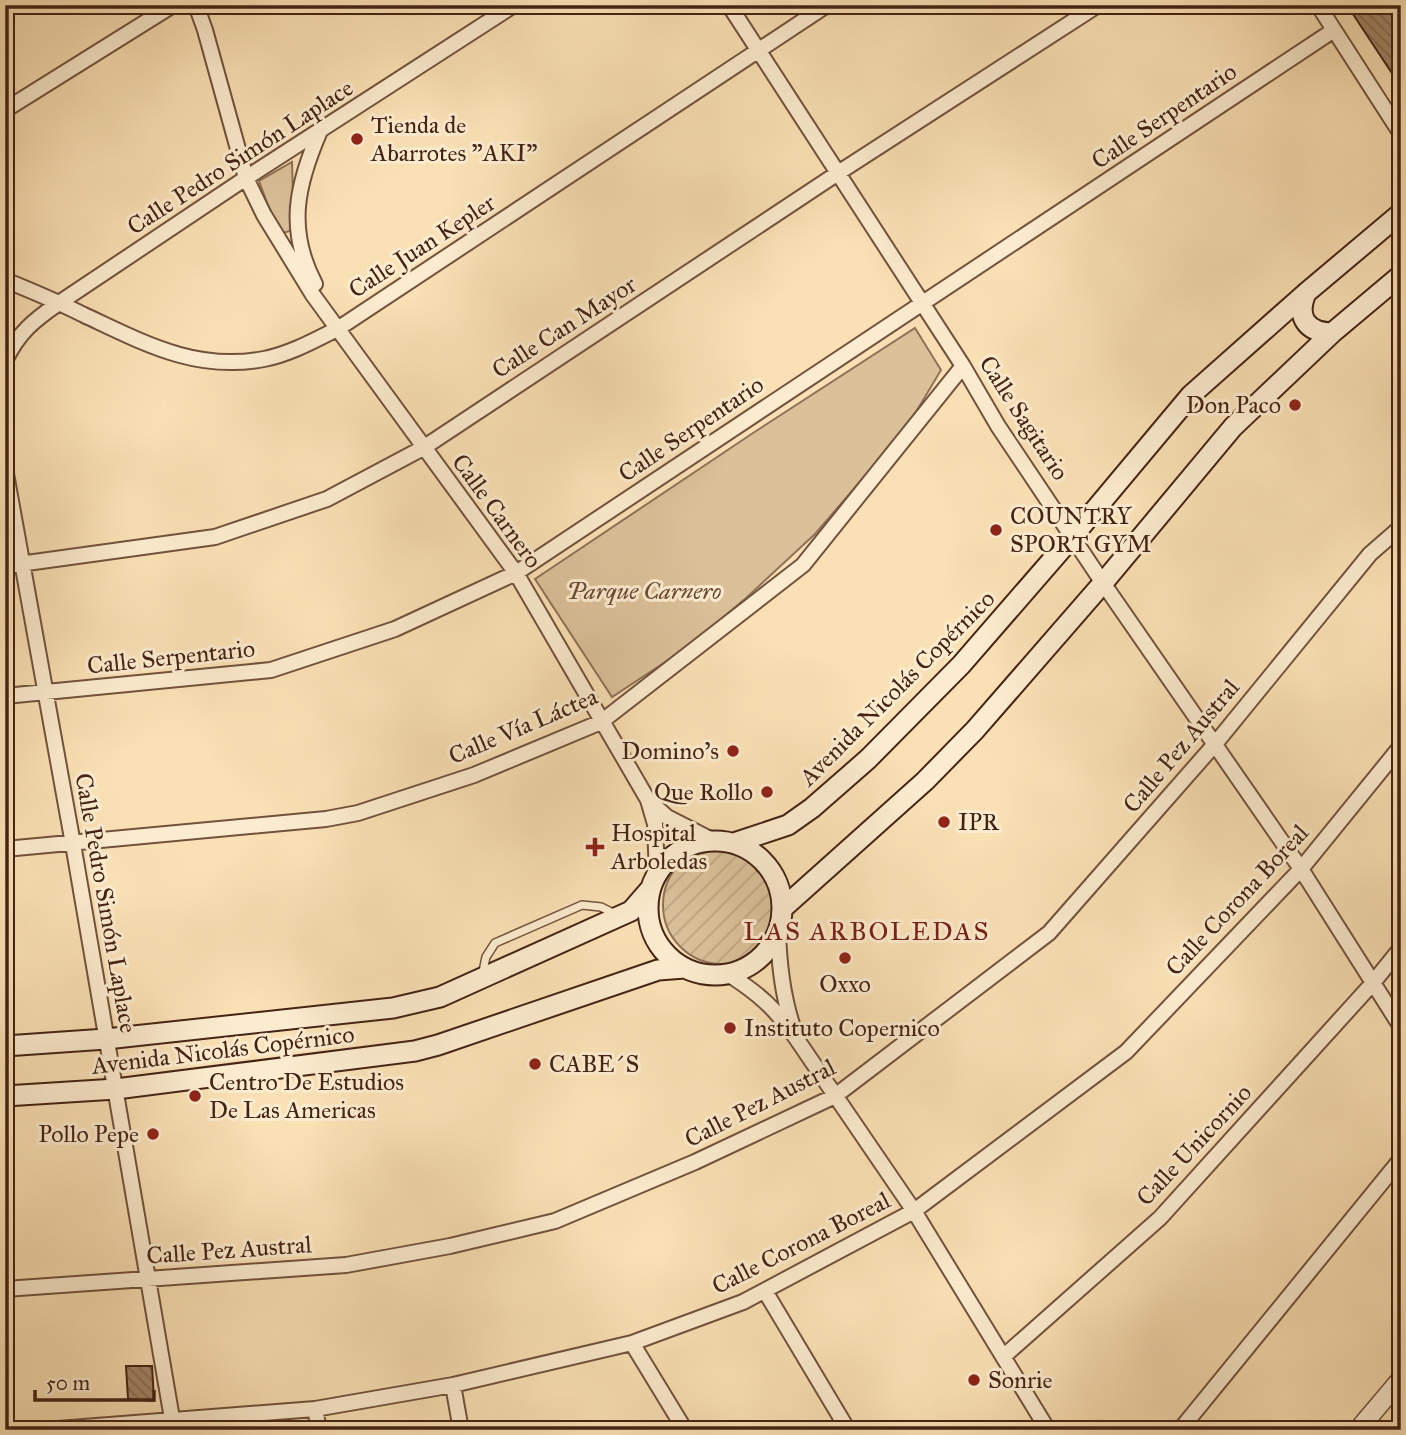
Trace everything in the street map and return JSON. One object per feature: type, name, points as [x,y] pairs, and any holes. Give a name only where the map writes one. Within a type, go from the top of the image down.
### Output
[{"type":"main road","name":"Avenida Nicolás Copérnico","points":[[734,843],[788,825],[813,808],[868,759],[961,665],[1191,395],[1401,213]]},
{"type":"main road","points":[[782,909],[925,781],[975,730],[1103,583],[1233,427],[1332,333],[1401,275]]},
{"type":"main road","points":[[1306,293],[1301,304],[1309,327],[1332,333]]},
{"type":"main road","points":[[712,840],[734,843],[754,852],[769,867],[779,887],[782,909],[778,931],[767,951],[749,966],[728,974],[706,975],[685,968],[667,954],[654,935],[648,912],[654,881],[675,854],[699,842],[712,840]]},
{"type":"main road","name":"Avenida Nicolás Copérnico","points":[[5,1046],[106,1039],[393,1008],[440,997],[631,911],[654,881]]},
{"type":"main road","name":"Avenida Nicolás Copérnico","points":[[5,1096],[116,1089],[415,1051],[658,970],[685,968]]},
{"type":"street","points":[[5,110],[173,5]]},
{"type":"street","name":"Calle Carnero","points":[[196,5],[246,178],[280,242],[423,448],[516,573],[648,800],[655,824],[654,881]]},
{"type":"street","name":"Calle Pedro Simón Laplace","points":[[5,361],[30,323],[246,178],[514,5]]},
{"type":"street","name":"Calle Sagitario","points":[[729,5],[923,303],[998,426],[1301,869],[1401,1027]]},
{"type":"street","name":"Calle Juan Kepler","points":[[5,281],[155,348],[179,356],[205,361],[265,359],[297,348],[339,328],[827,5]]},
{"type":"street","name":"Calle Can Mayor","points":[[5,566],[215,537],[327,499],[423,448],[838,173],[1098,5]]},
{"type":"street","points":[[1318,5],[1401,134]]},
{"type":"street","name":"Calle Serpentario","points":[[5,696],[271,670],[395,629],[516,573],[1334,30]]},
{"type":"street","name":"Calle Carnero","points":[[320,131],[298,191],[298,229],[310,274],[339,328]]},
{"type":"street","name":"Calle Vía Láctea","points":[[5,849],[326,819],[358,813],[474,775],[601,722],[803,565],[963,366]]},
{"type":"street","name":"Calle Pedro Simón Laplace","points":[[5,468],[173,1425]]},
{"type":"street","name":"Calle Pez Austral","points":[[5,1289],[346,1265],[450,1246],[555,1221],[695,1162],[835,1096],[1049,933],[1215,744],[1370,554],[1401,527]]},
{"type":"street","name":"Calle Corona Boreal","points":[[45,1430],[173,1425],[315,1409],[453,1385],[632,1343],[743,1302],[765,1291],[914,1211],[1126,1052],[1301,869],[1401,746]]},
{"type":"street","name":"Calle Carnero","points":[[648,800],[667,817],[712,840]]},
{"type":"street","points":[[778,931],[779,968],[785,1003],[796,1038]]},
{"type":"street","name":"Calle Unicornio","points":[[1003,1357],[1160,1218],[1373,984],[1401,948]]},
{"type":"street","points":[[728,974],[755,991],[778,1013],[796,1038],[914,1211],[1048,1430]]},
{"type":"street","points":[[1180,1430],[1401,1158]]},
{"type":"street","points":[[765,1291],[848,1430]]},
{"type":"street","points":[[632,1343],[685,1430]]},
{"type":"street","points":[[1358,1430],[1401,1379]]},
{"type":"street","points":[[453,1385],[461,1430]]},
{"type":"street","points":[[315,1409],[319,1430]]},
{"type":"lane","points":[[482,978],[486,957],[495,943],[582,905],[601,907],[619,916]]},
{"type":"green space","points":[[292,162],[294,229],[279,235],[259,181]]},
{"type":"green space","name":"Parque Carnero","points":[[915,328],[941,370],[907,427],[815,534],[746,598],[688,647],[612,697],[535,579]]},
{"type":"green space","points":[[722,846],[733,847],[755,856],[771,872],[780,894],[780,916],[771,938],[755,954],[733,963],[722,964],[711,963],[689,954],[673,938],[664,916],[663,905],[664,894],[673,872],[689,856],[711,847]]},
{"type":"building","points":[[1347,5],[1401,5],[1401,87]]},
{"type":"building","points":[[126,1366],[152,1366],[154,1401],[128,1399]]},
{"type":"place","name":"Tienda de Abarrotes \"AKI\"","points":[[357,139]]},
{"type":"place","name":"Don Paco","points":[[1295,405]]},
{"type":"place","name":"COUNTRY SPORT GYM","points":[[996,530]]},
{"type":"place","name":"Domino's","points":[[733,751]]},
{"type":"place","name":"Que Rollo","points":[[767,792]]},
{"type":"place","name":"IPR","points":[[944,822]]},
{"type":"place","name":"Hospital Arboledas","points":[[595,847]]},
{"type":"place","name":"Oxxo","points":[[845,958]]},
{"type":"place","name":"Instituto Copernico","points":[[730,1028]]},
{"type":"place","name":"CABE´S","points":[[535,1064]]},
{"type":"place","name":"Centro De Estudios De Las Americas","points":[[195,1096]]},
{"type":"place","name":"Pollo Pepe","points":[[153,1134]]},
{"type":"place","name":"Sonrie","points":[[974,1380]]},
{"type":"district","name":"LAS ARBOLEDAS","points":[[867,931]]}]
